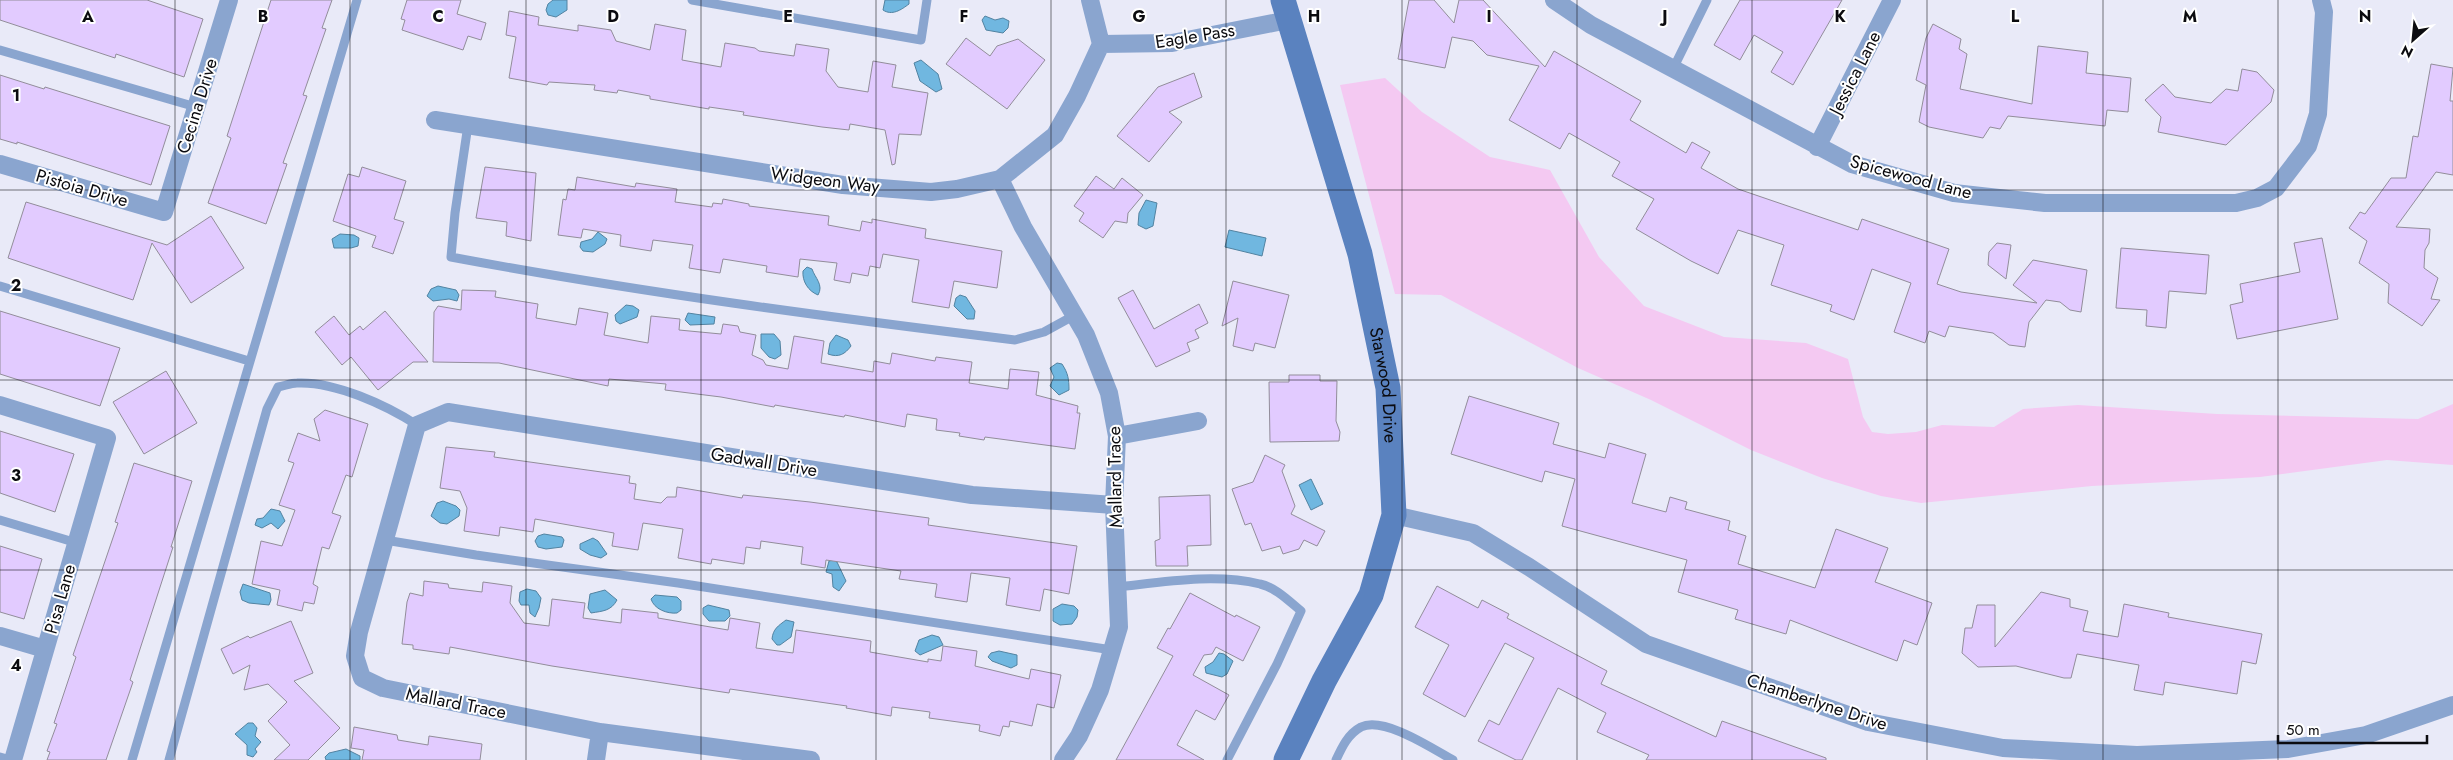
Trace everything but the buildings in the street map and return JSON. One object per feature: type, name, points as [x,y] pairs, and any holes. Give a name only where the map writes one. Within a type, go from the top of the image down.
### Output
[{"type":"street","name":"Cecina Drive","points":[[164,212],[229,0]]},
{"type":"street","points":[[1090,0],[1101,44]]},
{"type":"street","name":"Spicewood Lane","points":[[1554,0],[1591,26],[1852,164],[1954,193],[2045,203],[2236,203],[2257,198],[2276,188],[2308,146],[2318,114],[2324,12],[2321,0]]},
{"type":"street","name":"Jessica Lane","points":[[1817,147],[1892,0]]},
{"type":"street","name":"Eagle Pass","points":[[1101,44],[1172,44],[1286,10]]},
{"type":"street","name":"Starwood Drive","points":[[1286,10],[1360,254],[1388,388],[1394,515],[1371,595],[1324,681],[1286,760]]},
{"type":"street","name":"Widgeon Way","points":[[435,120],[843,185],[931,192],[957,189],[1000,179],[1055,135],[1077,96],[1101,44]]},
{"type":"street","name":"Pistoia Drive","points":[[0,164],[164,212]]},
{"type":"street","name":"Mallard Trace","points":[[1000,179],[1024,227],[1086,335],[1109,393],[1117,436],[1114,505],[1119,627],[1100,690],[1079,736],[1063,760]]},
{"type":"street","name":"Pisa Lane","points":[[0,405],[108,438],[12,760]]},
{"type":"street","name":"Gadwall Drive","points":[[417,425],[448,412],[972,495],[1114,505]]},
{"type":"street","points":[[1117,436],[1198,421]]},
{"type":"street","name":"Mallard Trace","points":[[417,425],[354,656],[362,678],[383,688],[600,732],[811,760]]},
{"type":"street","name":"Chamberlyne Drive","points":[[1394,515],[1473,533],[1529,567],[1646,644],[1868,722],[2003,748],[2136,755],[2288,749],[2366,735],[2453,705]]},
{"type":"street","points":[[0,636],[45,649]]},
{"type":"street","points":[[596,760],[600,732]]},
{"type":"lane","points":[[132,760],[357,0]]},
{"type":"lane","points":[[692,0],[921,40],[926,0]]},
{"type":"lane","points":[[1672,69],[1707,0]]},
{"type":"lane","points":[[0,50],[196,107]]},
{"type":"lane","points":[[468,126],[455,213],[451,257],[534,272],[826,317],[1015,340],[1044,332],[1075,315]]},
{"type":"lane","points":[[0,286],[249,361]]},
{"type":"lane","points":[[169,760],[267,409],[278,387],[297,382],[344,392],[397,412],[417,425]]},
{"type":"lane","points":[[0,520],[76,543]]},
{"type":"lane","points":[[385,540],[1112,650]]},
{"type":"lane","points":[[1118,587],[1218,580],[1261,584],[1279,594],[1301,611],[1277,664],[1227,760]]},
{"type":"lane","points":[[1336,760],[1353,732],[1363,726],[1380,725],[1403,733],[1453,760]]},
{"type":"lane","points":[[0,757],[12,760]]},
{"type":"shaded area","points":[[1385,78],[1422,112],[1490,157],[1550,170],[1599,257],[1644,306],[1724,337],[1806,343],[1848,359],[1863,417],[1872,432],[1888,434],[1916,432],[1942,425],[1994,427],[2023,409],[2078,405],[2217,414],[2418,419],[2453,404],[2453,465],[2387,460],[2260,477],[2092,486],[1921,503],[1881,496],[1822,478],[1751,450],[1651,400],[1578,368],[1441,295],[1395,294],[1340,85]]},
{"type":"water","points":[[553,0],[567,0],[567,10],[556,17],[548,15],[546,10],[548,4]]},
{"type":"water","points":[[885,0],[909,0],[909,4],[900,10],[886,12],[883,10]]},
{"type":"water","points":[[985,16],[995,20],[1003,18],[1009,21],[1008,28],[1003,33],[986,30],[982,20]]},
{"type":"water","points":[[921,60],[938,74],[942,89],[936,92],[920,81],[914,63]]},
{"type":"water","points":[[1146,200],[1157,203],[1153,226],[1146,229],[1138,225],[1139,213]]},
{"type":"water","points":[[1229,230],[1266,238],[1262,256],[1225,247]]},
{"type":"water","points":[[598,232],[607,239],[605,244],[593,252],[583,251],[580,247],[581,242],[592,239]]},
{"type":"water","points":[[340,234],[354,235],[359,238],[358,246],[334,248],[332,239]]},
{"type":"water","points":[[807,267],[812,269],[818,282],[820,291],[818,295],[811,291],[805,282],[803,271]]},
{"type":"water","points":[[438,286],[456,290],[459,295],[457,301],[449,299],[433,301],[427,296],[431,289]]},
{"type":"water","points":[[960,295],[966,297],[975,311],[974,319],[967,319],[954,306],[956,298]]},
{"type":"water","points":[[626,305],[633,306],[639,310],[637,317],[620,324],[616,321],[615,315]]},
{"type":"water","points":[[688,313],[715,317],[714,324],[690,325],[685,320]]},
{"type":"water","points":[[761,334],[774,334],[780,341],[781,355],[775,359],[769,357],[761,348]]},
{"type":"water","points":[[836,335],[848,340],[851,346],[846,351],[835,356],[828,354],[830,343]]},
{"type":"water","points":[[1057,363],[1062,364],[1064,367],[1069,383],[1069,390],[1059,395],[1050,386],[1054,377],[1050,368]]},
{"type":"water","points":[[1311,479],[1323,504],[1311,510],[1299,485]]},
{"type":"water","points":[[443,501],[456,506],[460,510],[459,516],[447,524],[440,523],[431,516],[437,503]]},
{"type":"water","points":[[271,509],[280,511],[285,521],[278,529],[271,523],[262,528],[255,525],[257,519],[263,518]]},
{"type":"water","points":[[544,534],[562,537],[564,540],[562,547],[546,549],[538,547],[535,541],[538,536]]},
{"type":"water","points":[[593,538],[598,541],[607,554],[601,558],[590,555],[580,549],[580,544]]},
{"type":"water","points":[[829,561],[837,562],[846,581],[839,591],[833,587],[832,574],[826,572]]},
{"type":"water","points":[[243,584],[270,593],[271,600],[269,605],[249,603],[242,600],[240,592]]},
{"type":"water","points":[[527,589],[536,591],[541,598],[535,617],[530,613],[529,605],[521,605],[519,601],[520,592]]},
{"type":"water","points":[[605,590],[617,600],[615,604],[603,611],[591,613],[588,608],[590,594]]},
{"type":"water","points":[[655,595],[677,597],[681,601],[681,610],[673,613],[661,610],[655,606],[651,599]]},
{"type":"water","points":[[1062,604],[1074,606],[1078,610],[1077,617],[1072,624],[1060,625],[1053,621],[1053,609]]},
{"type":"water","points":[[708,605],[729,610],[730,616],[725,621],[709,621],[703,614],[703,608]]},
{"type":"water","points":[[786,620],[794,622],[791,637],[777,645],[772,639],[773,633]]},
{"type":"water","points":[[932,635],[939,637],[943,645],[920,655],[915,651],[919,640]]},
{"type":"water","points":[[999,651],[1017,655],[1017,665],[1011,668],[992,661],[988,657],[991,653]]},
{"type":"water","points":[[1219,653],[1224,654],[1233,661],[1227,674],[1222,677],[1206,673],[1205,667],[1213,662]]},
{"type":"water","points":[[248,723],[253,723],[257,728],[255,736],[261,742],[255,749],[257,752],[253,757],[247,755],[247,745],[235,734]]},
{"type":"water","points":[[346,749],[360,756],[360,760],[326,760],[325,757],[329,753]]}]
